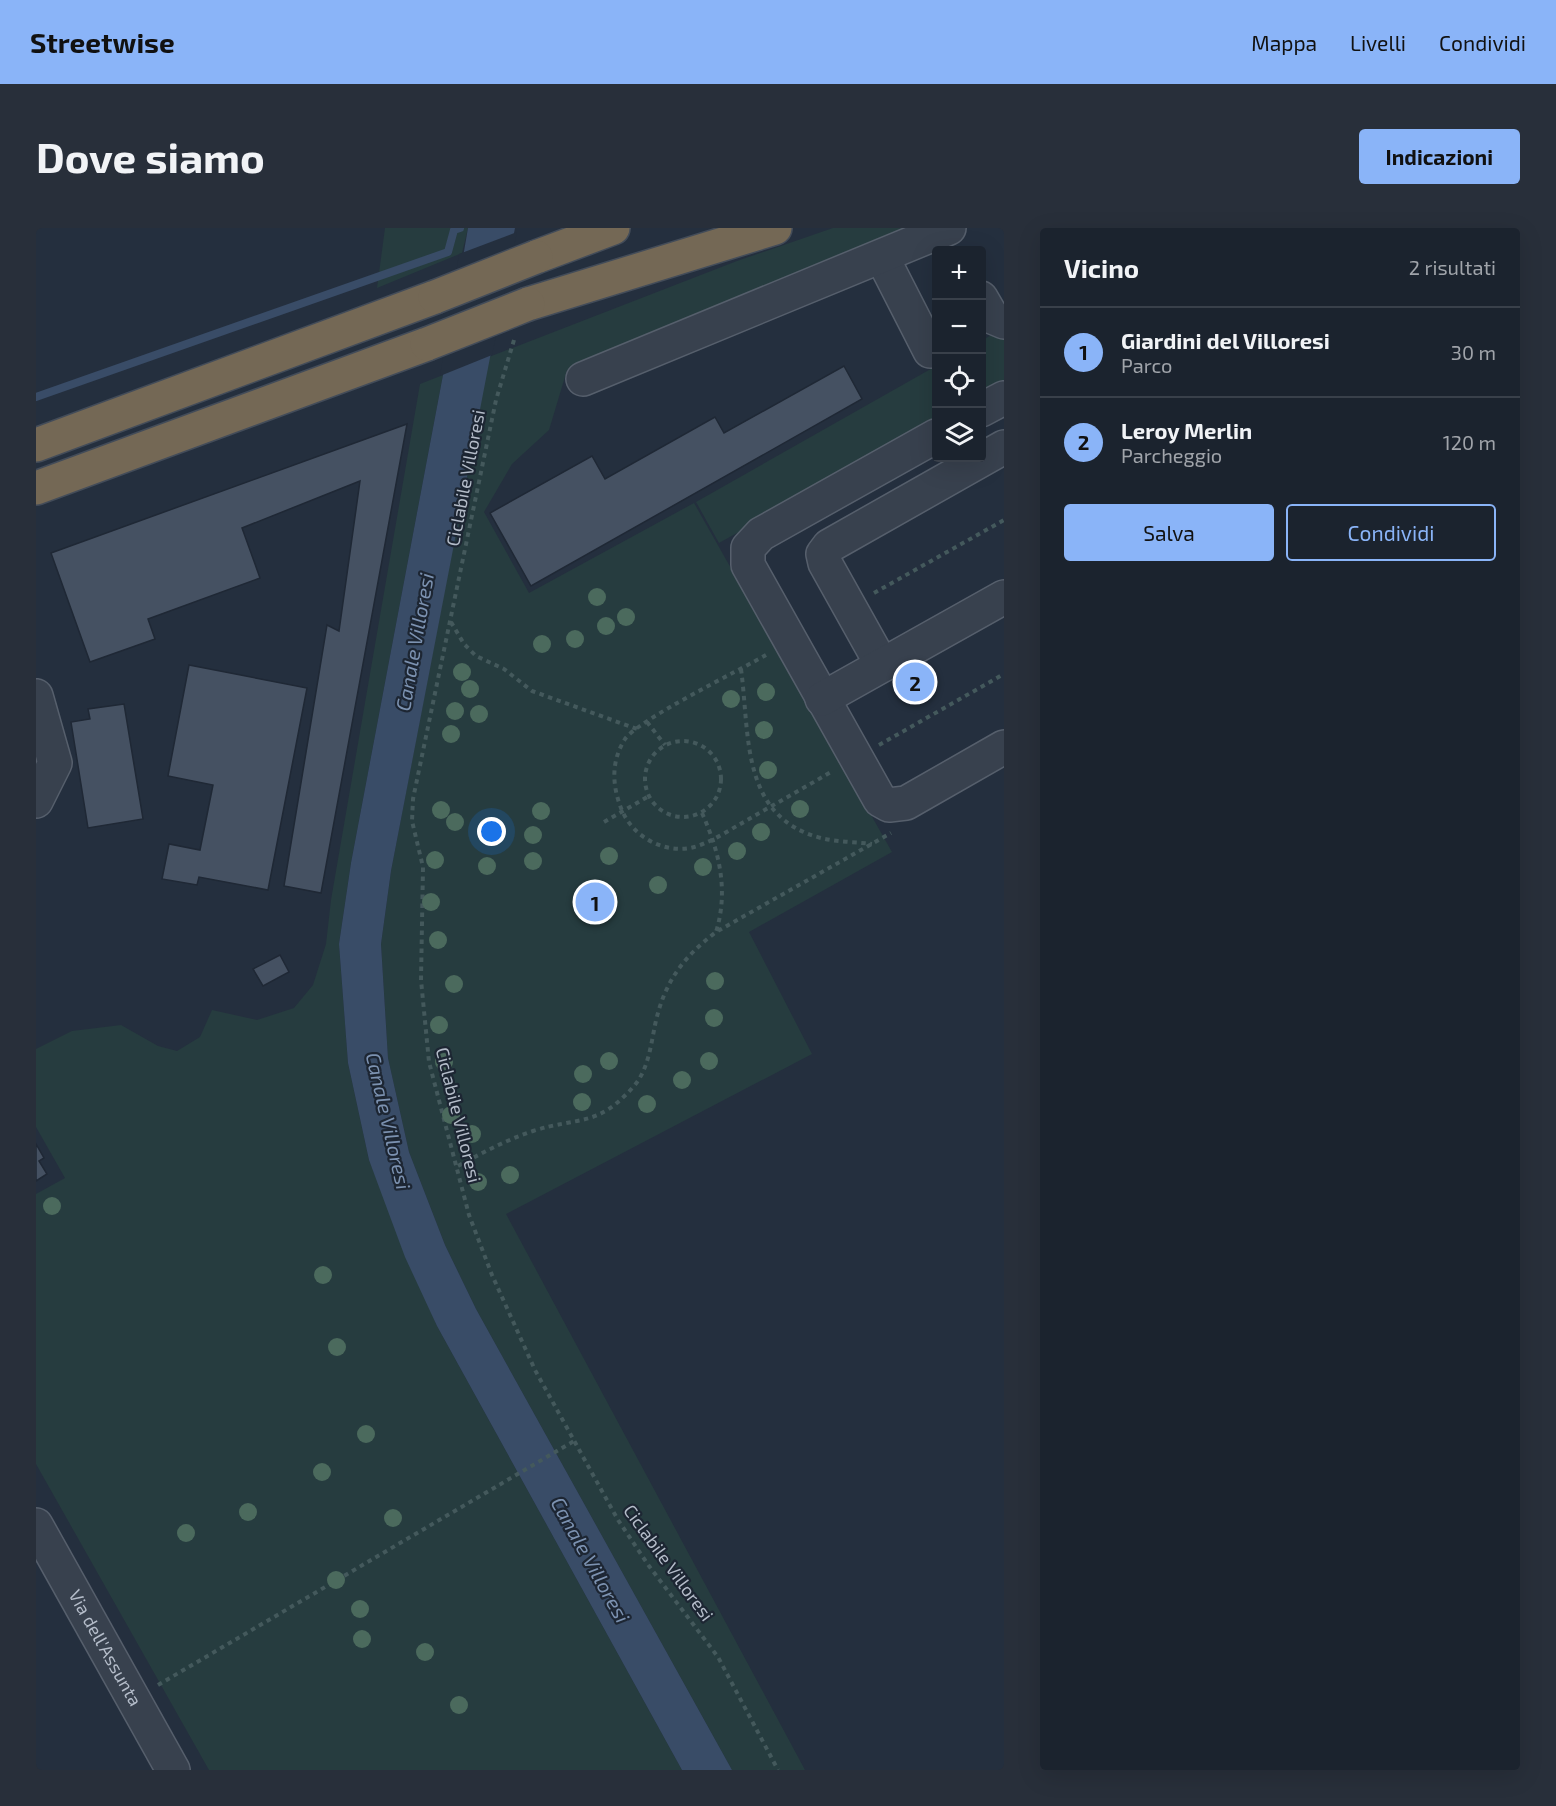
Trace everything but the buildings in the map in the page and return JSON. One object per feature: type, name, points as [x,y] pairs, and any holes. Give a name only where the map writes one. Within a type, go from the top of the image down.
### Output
[{"type":"highway","points":[[36,445],[435,297],[613,228]]},
{"type":"highway","points":[[40,489],[427,344],[726,228]]},
{"type":"highway","points":[[528,304],[775,228]]},
{"type":"street","points":[[583,379],[882,257],[950,236]]},
{"type":"street","points":[[882,257],[930,351],[932,350]]},
{"type":"street","points":[[985,408],[1004,398]]},
{"type":"street","points":[[986,428],[1004,419]]},
{"type":"street","points":[[932,438],[761,534],[748,548],[748,565],[880,800],[890,805],[906,803],[1004,747]]},
{"type":"street","points":[[882,665],[825,563],[823,554],[829,546],[1004,447]]},
{"type":"street","points":[[759,586],[763,564],[776,546],[932,458]]},
{"type":"street","points":[[822,699],[1004,597]]},
{"type":"street","points":[[36,696],[55,763],[36,801]]},
{"type":"street","name":"Via dell'Assunta","points":[[36,1525],[173,1770]]},
{"type":"path","name":"Ciclabile Villoresi","points":[[510,360],[496,400],[413,799],[412,821],[424,875],[422,980],[427,1052],[441,1115],[458,1166],[469,1215],[492,1275],[535,1370],[618,1520],[649,1566],[717,1657],[778,1770]]},
{"type":"path","points":[[451,621],[464,644],[477,656],[504,669],[532,690],[637,729]]},
{"type":"path","points":[[741,669],[749,756],[759,786],[770,807],[791,826],[822,838],[872,844]]},
{"type":"path","points":[[646,722],[664,745]]},
{"type":"path","points":[[685,741],[703,746],[717,761],[721,781],[717,795],[702,813],[685,818],[667,814],[653,804],[649,796],[645,789],[646,768],[652,756],[664,745],[685,741]]},
{"type":"path","points":[[603,822],[649,796]]},
{"type":"path","points":[[702,813],[714,839],[722,874],[723,910],[716,932]]},
{"type":"path","points":[[458,1166],[504,1142],[534,1130],[591,1119],[613,1107],[636,1083],[649,1055],[662,999],[675,972],[692,950],[716,932],[892,832]]},
{"type":"path","points":[[155,1687],[574,1440]]},
{"type":"green space","points":[[385,228],[468,228],[462,253],[377,288]]},
{"type":"green space","points":[[833,228],[923,228],[567,370],[549,430],[512,464],[484,512],[529,593],[694,503],[892,852],[749,932],[812,1054],[506,1214],[805,1770],[732,1770],[476,1309],[445,1245],[409,1152],[388,1058],[381,944],[391,871],[489,357],[737,261]]},
{"type":"green space","points":[[1004,328],[1004,385],[986,394],[986,354],[986,338]]},
{"type":"green space","points":[[932,368],[932,424],[719,543],[696,502]]},
{"type":"green space","points":[[443,375],[351,863],[339,944],[348,1063],[369,1160],[437,1326],[682,1770],[209,1770],[36,1464],[36,1194],[65,1178],[36,1127],[36,1049],[72,1031],[121,1025],[158,1046],[177,1051],[200,1037],[212,1010],[257,1020],[294,1008],[313,985],[326,944],[331,900],[420,384]]},
{"type":"water","name":"Canale Villoresi","points":[[468,228],[515,228],[391,871],[381,944],[388,1058],[409,1152],[445,1245],[476,1309],[732,1770],[682,1770],[437,1326],[405,1257],[369,1160],[348,1063],[339,944],[351,863],[443,375]]},
{"type":"pier","points":[[517,232],[492,355],[440,376],[459,254]]},
{"type":"waterway","points":[[36,397],[448,252],[454,230],[460,228]]},
{"type":"place","name":"Leroy Merlin","points":[[915,682]]},
{"type":"place","name":"Giardini del Villoresi","points":[[595,902]]}]
